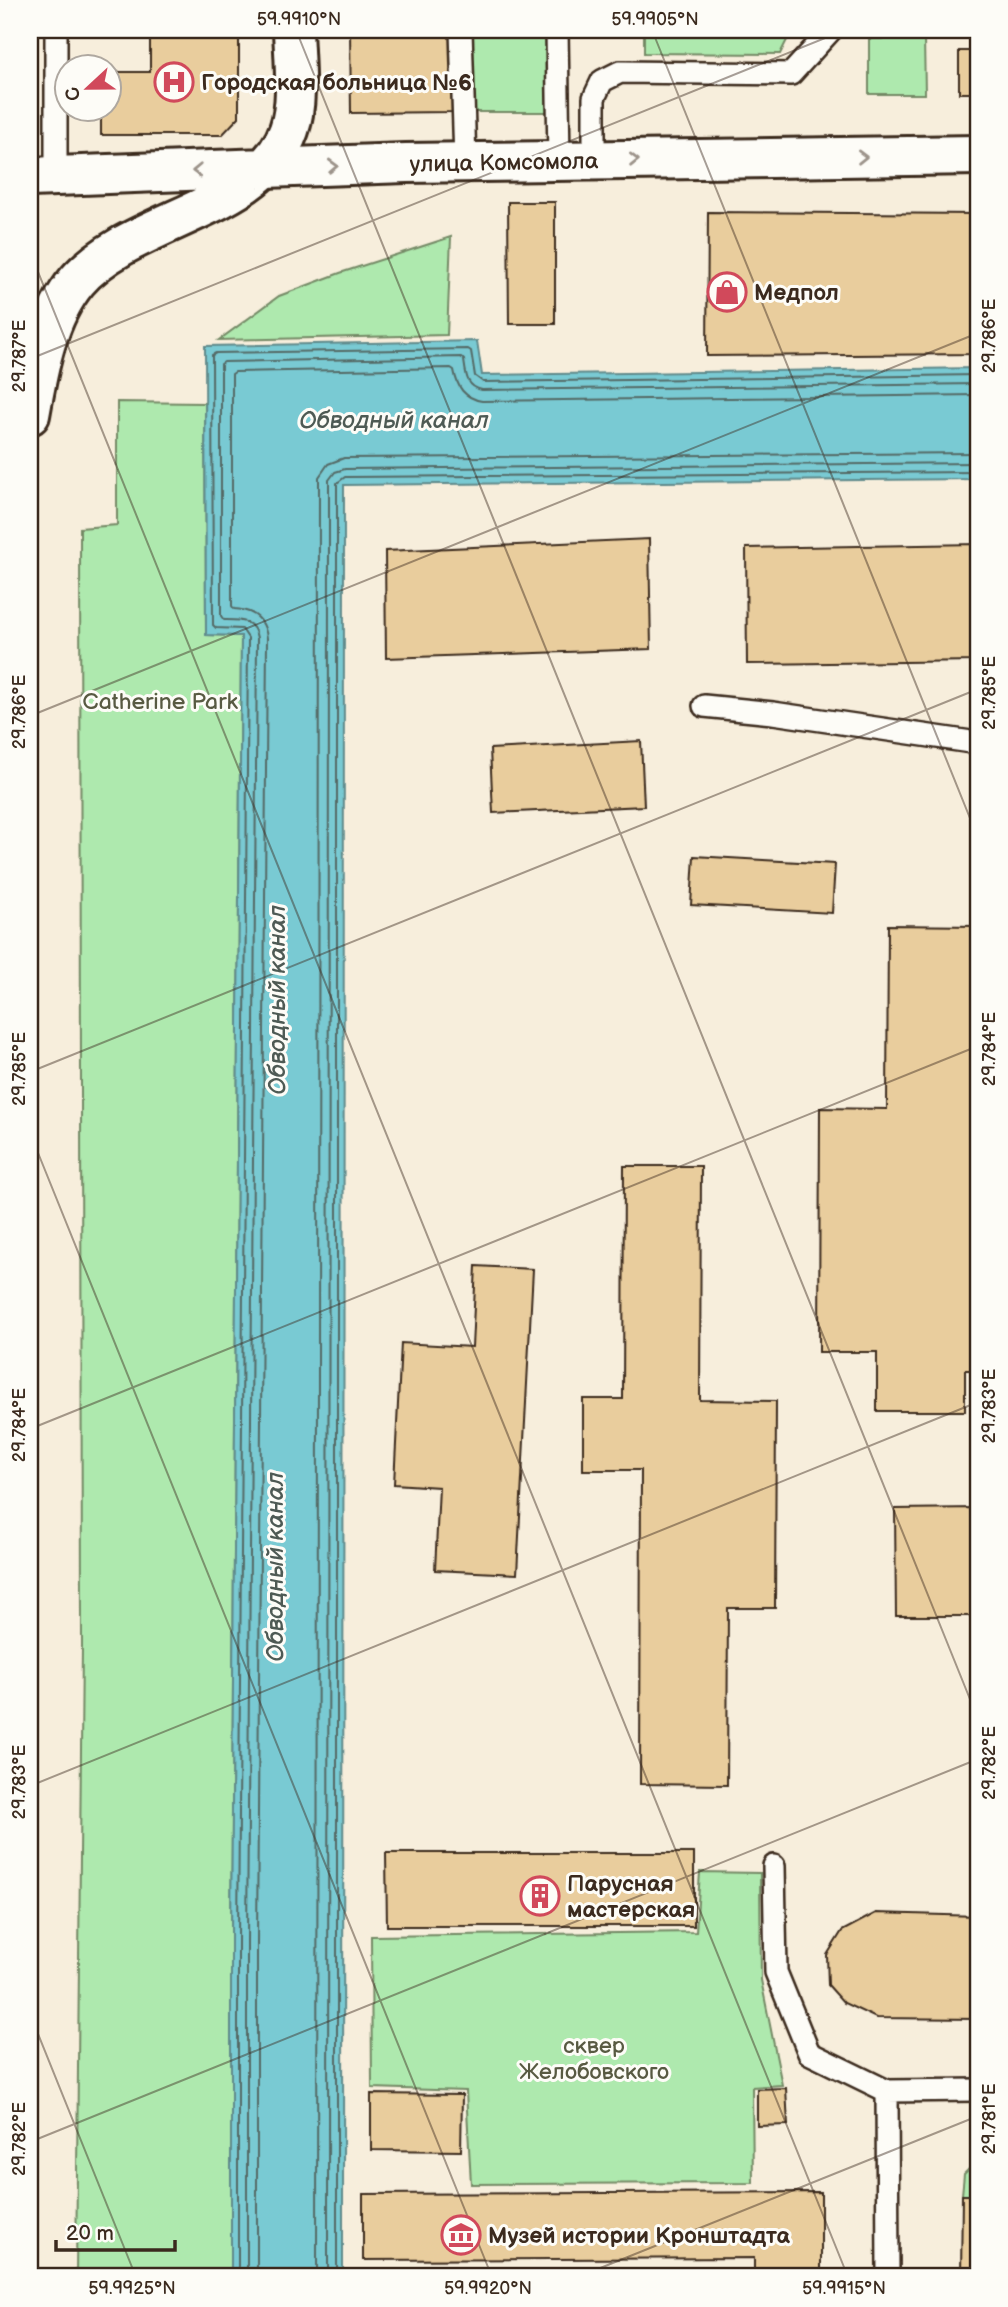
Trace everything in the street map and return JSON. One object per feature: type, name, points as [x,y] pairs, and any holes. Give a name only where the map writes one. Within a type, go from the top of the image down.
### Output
[{"type":"street","points":[[30,415],[40,364],[42,318],[96,262],[121,246],[239,188],[265,169],[284,143],[294,111],[293,30]]},
{"type":"street","name":"улица Комсомола","points":[[43,177],[465,162],[978,155]]},
{"type":"lane","points":[[43,177],[56,30]]},
{"type":"lane","points":[[461,30],[465,162]]},
{"type":"lane","points":[[557,30],[576,161]]},
{"type":"lane","points":[[576,161],[594,98],[603,81],[620,72],[791,74],[831,30]]},
{"type":"lane","points":[[704,706],[773,713],[978,744]]},
{"type":"lane","points":[[774,1866],[776,1972],[809,2053],[887,2091],[978,2090]]},
{"type":"lane","points":[[887,2091],[888,2277]]},
{"type":"green space","points":[[472,30],[547,30],[548,112],[473,112]]},
{"type":"green space","points":[[644,32],[790,34],[780,54],[644,53]]},
{"type":"green space","points":[[924,38],[925,94],[869,94],[869,39]]},
{"type":"green space","points":[[451,237],[447,335],[219,340],[279,296]]},
{"type":"green space","name":"Catherine Park","points":[[117,402],[205,403],[206,635],[241,636],[231,2277],[76,2277],[82,1646],[80,528],[117,525]]},
{"type":"green space","name":"сквер Желобовского","points":[[700,1872],[760,1873],[761,1980],[782,2085],[752,2087],[753,2183],[471,2184],[466,2091],[372,2088],[371,1936],[696,1932]]},
{"type":"green space","points":[[978,2160],[978,2195],[962,2195],[964,2174]]},
{"type":"water","name":"Обводный канал","points":[[477,341],[482,375],[978,368],[978,479],[344,485],[343,2277],[231,2277],[241,636],[206,635],[205,346]]},
{"type":"building","name":"Городская больница №6","points":[[150,30],[239,30],[239,117],[222,135],[101,135],[101,122],[122,122],[122,72],[150,72]]},
{"type":"building","points":[[350,30],[452,30],[453,112],[351,113]]},
{"type":"building","points":[[959,51],[978,51],[978,93],[959,93]]},
{"type":"building","points":[[508,202],[555,202],[555,324],[509,324]]},
{"type":"building","points":[[708,212],[978,214],[978,354],[707,356]]},
{"type":"building","points":[[649,539],[651,649],[386,658],[385,551]]},
{"type":"building","points":[[978,544],[978,661],[747,664],[746,548]]},
{"type":"building","points":[[641,741],[644,806],[493,813],[490,749]]},
{"type":"building","points":[[694,856],[835,864],[832,913],[691,905]]},
{"type":"building","points":[[888,925],[978,926],[978,1370],[965,1370],[965,1411],[877,1411],[877,1352],[819,1352],[820,1108],[887,1109]]},
{"type":"building","points":[[624,1166],[701,1166],[700,1400],[776,1401],[775,1608],[728,1608],[727,1785],[640,1784],[641,1470],[583,1470],[583,1399],[623,1399]]},
{"type":"building","points":[[476,1266],[533,1269],[517,1574],[435,1570],[439,1487],[394,1484],[401,1343],[472,1347]]},
{"type":"building","points":[[978,1508],[978,1616],[896,1616],[895,1509]]},
{"type":"building","name":"Парусная мастерская","points":[[386,1853],[694,1853],[694,1926],[387,1926]]},
{"type":"building","points":[[876,1913],[978,1916],[978,2019],[876,2018],[844,2003],[828,1985],[827,1955],[842,1931]]},
{"type":"building","points":[[786,2088],[788,2125],[757,2126],[757,2089]]},
{"type":"building","points":[[371,2094],[462,2095],[461,2151],[371,2150]]},
{"type":"building","points":[[821,2192],[821,2277],[754,2277],[754,2258],[363,2260],[363,2194]]},
{"type":"building","points":[[962,2195],[978,2195],[978,2277],[961,2277]]},
{"type":"place","name":"Городская больница №6","points":[[174,82]]},
{"type":"place","name":"Медпол","points":[[727,292]]},
{"type":"place","name":"Парусная мастерская","points":[[540,1896]]},
{"type":"place","name":"Музей истории Кронштадта","points":[[461,2235]]}]
